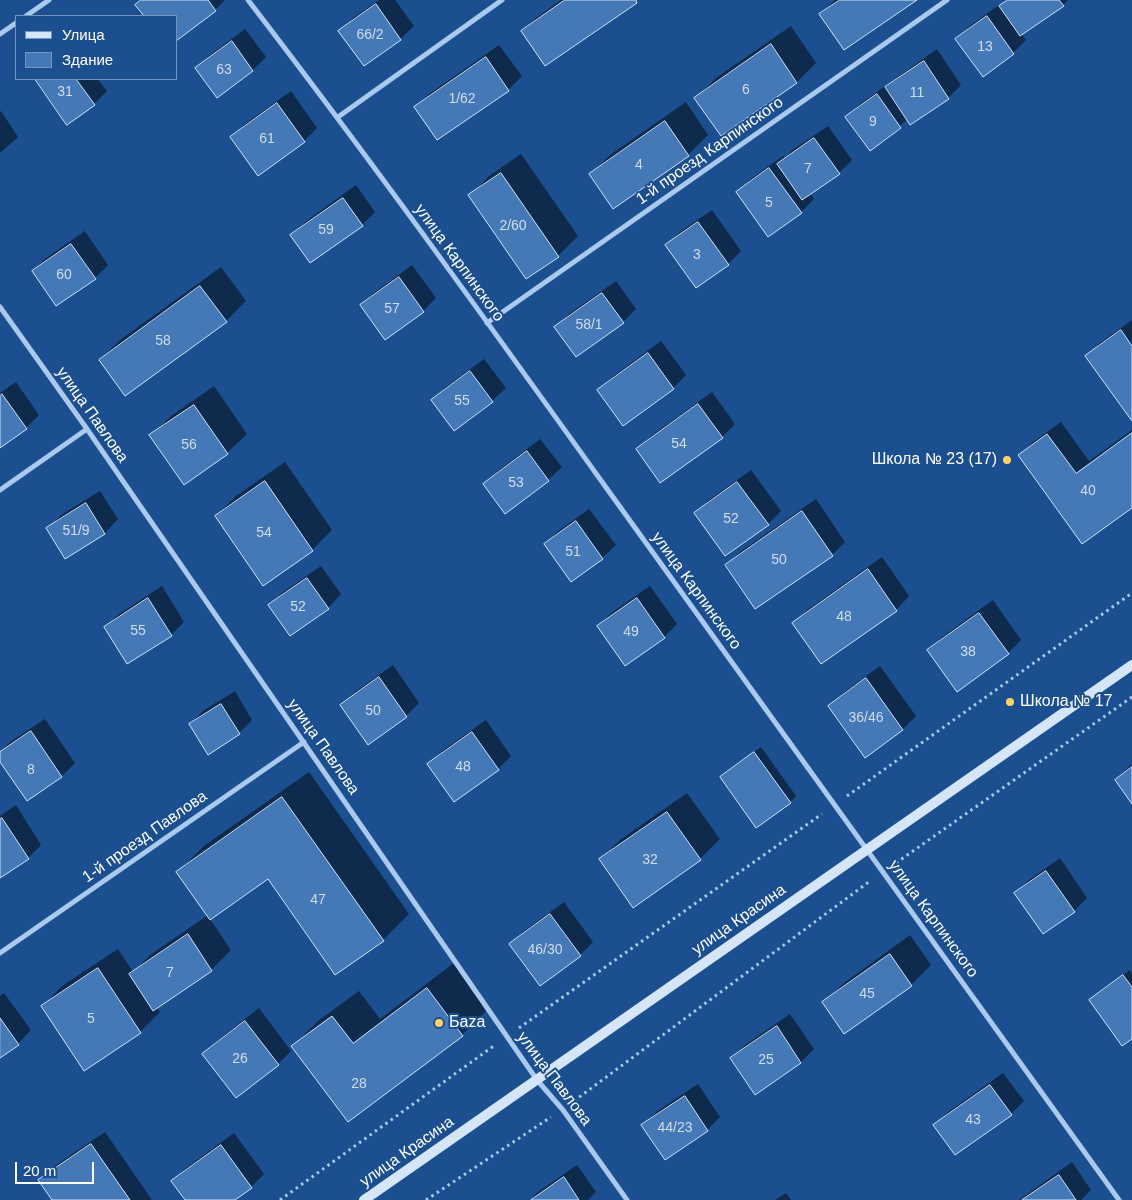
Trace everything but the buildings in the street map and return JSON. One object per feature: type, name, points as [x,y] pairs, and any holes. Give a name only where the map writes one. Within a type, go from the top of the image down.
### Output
[{"type":"main road","name":"улица Красина","points":[[364,1200],[1132,665]]},
{"type":"street","points":[[27,15],[49,0]]},
{"type":"street","name":"улица Карпинского","points":[[248,0],[338,117],[488,323],[836,804],[1119,1200]]},
{"type":"street","points":[[338,117],[502,0]]},
{"type":"street","name":"1-й проезд Карпинского","points":[[488,323],[947,0]]},
{"type":"street","points":[[0,34],[15,24]]},
{"type":"street","name":"улица Павлова","points":[[0,307],[87,429],[537,1080],[563,1110],[627,1200]]},
{"type":"street","points":[[0,490],[87,429]]},
{"type":"street","name":"1-й проезд Павлова","points":[[0,953],[304,742]]},
{"type":"path","points":[[280,1200],[1132,593]]},
{"type":"path","points":[[426,1200],[563,1110],[884,871],[1132,697]]},
{"type":"place","name":"Школа № 23 (17)","points":[[1007,460]]},
{"type":"place","name":"Школа № 17","points":[[1010,702]]},
{"type":"place","name":"Баza","points":[[439,1023]]}]
